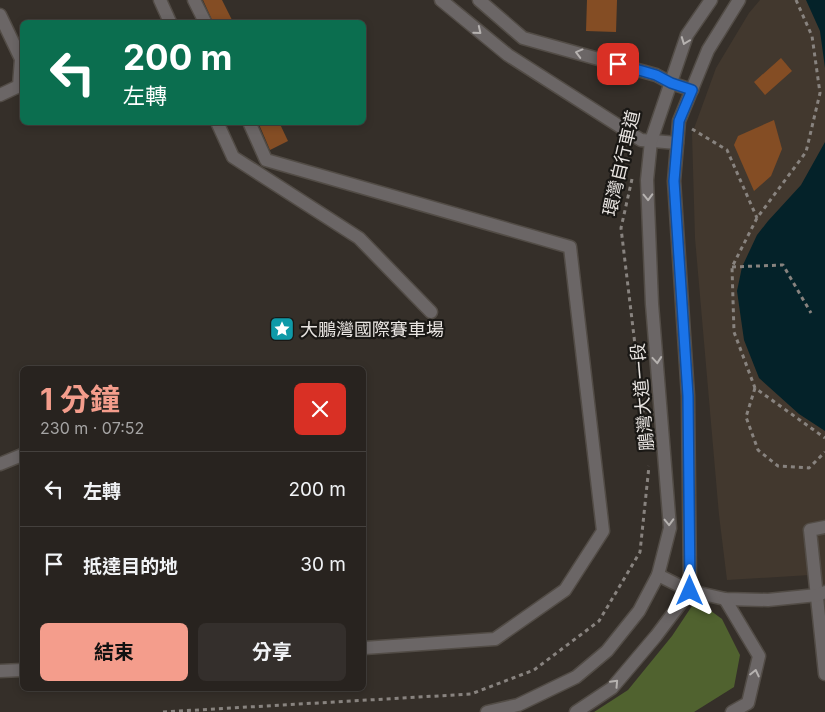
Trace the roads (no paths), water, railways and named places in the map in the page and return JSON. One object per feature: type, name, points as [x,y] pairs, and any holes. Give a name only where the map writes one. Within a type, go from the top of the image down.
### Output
[{"type":"street","points":[[160,0],[169,20]]},
{"type":"street","points":[[194,0],[203,20]]},
{"type":"street","points":[[441,0],[508,55],[641,140],[677,143]]},
{"type":"street","name":"鵬灣大道一段","points":[[487,712],[518,705],[576,677],[612,645],[639,611],[658,575],[670,528],[652,304],[648,180],[651,141],[687,35],[712,0]]},
{"type":"street","points":[[576,712],[612,688],[656,636],[690,591],[688,396],[674,181],[677,143],[679,121],[708,50],[739,0]]},
{"type":"street","points":[[483,2],[522,38],[656,75],[671,83],[692,90]]},
{"type":"street","points":[[0,15],[20,57]]},
{"type":"street","points":[[0,95],[19,86],[20,72]]},
{"type":"street","points":[[218,125],[233,157],[359,238],[431,312]]},
{"type":"street","points":[[250,125],[266,160],[570,247],[603,531],[565,590],[495,639],[366,648]]},
{"type":"street","points":[[0,464],[20,456]]},
{"type":"street","points":[[825,527],[810,530],[821,593],[825,674]]},
{"type":"street","points":[[658,575],[690,591],[725,599],[768,600],[821,593]]},
{"type":"street","points":[[725,599],[758,656],[748,703],[732,712]]},
{"type":"street","points":[[0,671],[20,670]]},
{"type":"water","points":[[806,0],[825,0],[825,68],[820,31]]},
{"type":"water","points":[[825,142],[825,431],[799,414],[759,378],[744,340],[737,291],[742,267],[757,235],[801,185]]},
{"type":"place","name":"大鵬灣國際賽車場","points":[[282,329]]}]
